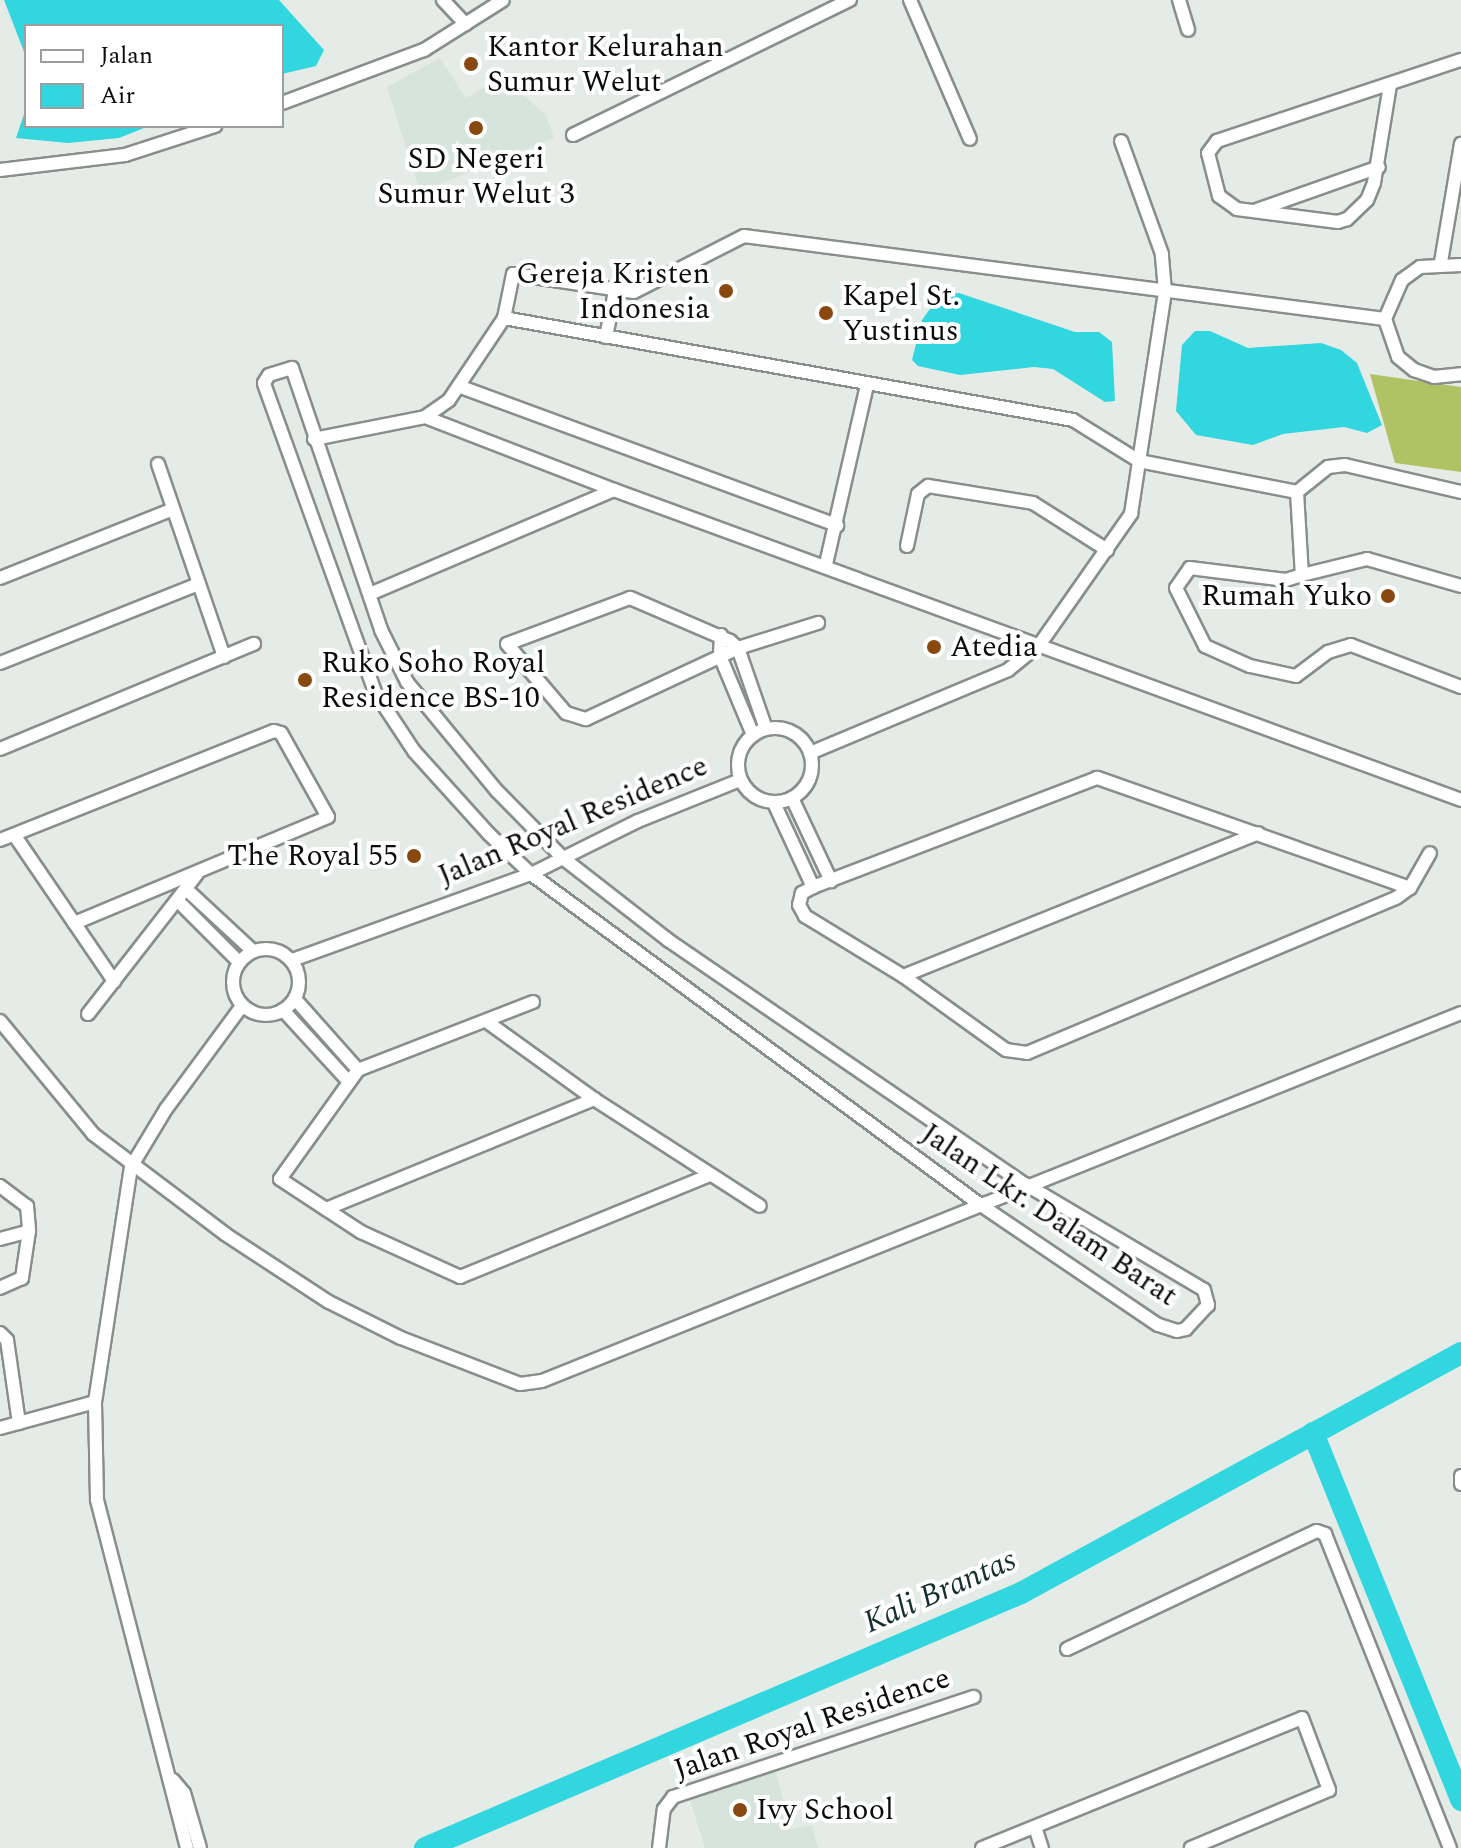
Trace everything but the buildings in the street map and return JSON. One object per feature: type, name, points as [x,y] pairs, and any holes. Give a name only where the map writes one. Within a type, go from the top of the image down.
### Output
[{"type":"street","points":[[443,0],[465,24]]},
{"type":"street","points":[[284,102],[378,70],[503,0]]},
{"type":"street","points":[[573,135],[850,0]]},
{"type":"street","points":[[910,0],[970,139]]},
{"type":"street","points":[[1179,0],[1188,30]]},
{"type":"street","points":[[1390,85],[1379,167],[1367,200],[1338,222],[1227,206],[1219,196],[1209,165],[1211,146],[1461,60]]},
{"type":"street","points":[[0,170],[125,155],[209,128]]},
{"type":"street","points":[[810,753],[1008,670],[1040,644],[1131,514],[1165,291],[1162,254],[1121,141]]},
{"type":"street","points":[[1441,262],[1461,144]]},
{"type":"street","points":[[1254,211],[1379,167]]},
{"type":"street","points":[[314,439],[425,417],[461,387],[504,318],[513,274],[615,291],[639,290],[744,236],[1385,319]]},
{"type":"street","points":[[1460,260],[1420,267],[1402,280],[1390,298],[1385,319],[1388,339],[1414,370],[1434,377],[1461,374]]},
{"type":"street","points":[[606,337],[615,291]]},
{"type":"street","points":[[504,318],[1073,420],[1139,461],[1297,492],[1328,467],[1345,465],[1461,492]]},
{"type":"street","name":"Jalan Lkr. Dalam Barat","points":[[292,368],[370,594],[407,682],[444,732],[564,859],[668,940],[1025,1184],[1194,1283],[1204,1290],[1208,1305],[1186,1329],[1166,1328],[982,1206],[531,874],[414,751],[375,692],[264,383],[269,375],[292,368]]},
{"type":"street","points":[[826,564],[867,385]]},
{"type":"street","points":[[461,387],[837,525]]},
{"type":"street","points":[[425,417],[614,490],[826,564],[1461,800]]},
{"type":"street","points":[[158,464],[224,657]]},
{"type":"street","points":[[907,546],[918,494],[928,486],[1033,503],[1107,550]]},
{"type":"street","points":[[370,594],[614,490]]},
{"type":"street","points":[[1297,492],[1302,575]]},
{"type":"street","points":[[0,578],[173,509]]},
{"type":"street","points":[[1461,586],[1371,560],[1286,580],[1190,568],[1176,588],[1205,646],[1250,666],[1296,676],[1328,652],[1351,645],[1461,687]]},
{"type":"street","points":[[0,663],[199,584]]},
{"type":"street","points":[[766,729],[738,648],[721,635],[624,598],[507,644],[566,713],[586,719],[738,648],[818,623]]},
{"type":"street","points":[[721,635],[720,656],[753,735]]},
{"type":"street","points":[[0,749],[254,644]]},
{"type":"street","points":[[766,729],[793,732],[810,753],[810,779],[792,798],[774,803],[760,800],[740,780],[740,755],[753,735],[766,729]]},
{"type":"street","points":[[0,840],[279,731],[308,775],[328,817],[74,923]]},
{"type":"street","points":[[1410,888],[1097,778],[813,887],[802,893],[799,905],[805,916],[903,976],[1006,1050],[1027,1053],[1410,888],[1430,853]]},
{"type":"street","name":"Jalan Royal Residence","points":[[292,960],[531,874],[638,821],[740,780]]},
{"type":"street","points":[[792,798],[831,881]]},
{"type":"street","points":[[774,803],[813,887]]},
{"type":"street","points":[[903,976],[1258,833]]},
{"type":"street","points":[[15,836],[114,981]]},
{"type":"street","points":[[88,1014],[199,872]]},
{"type":"street","points":[[186,889],[253,951]]},
{"type":"street","points":[[177,900],[239,962]]},
{"type":"street","points":[[253,951],[280,952],[292,960],[299,986],[295,999],[283,1010],[262,1015],[242,1006],[233,984],[239,962],[253,951]]},
{"type":"street","points":[[295,999],[358,1070]]},
{"type":"street","points":[[533,1002],[358,1070],[280,1173],[284,1183],[361,1232],[466,1277],[708,1176]]},
{"type":"street","points":[[200,1848],[173,1780],[97,1499],[95,1402],[131,1167],[166,1109],[242,1006]]},
{"type":"street","points":[[283,1010],[348,1081]]},
{"type":"street","points":[[2,1029],[93,1134],[131,1167],[329,1302],[401,1338],[520,1384],[542,1381],[982,1206],[1025,1184],[1461,1013]]},
{"type":"street","points":[[486,1021],[708,1176],[760,1206]]},
{"type":"street","points":[[326,1209],[594,1099]]},
{"type":"street","points":[[0,1186],[27,1206],[29,1231],[22,1278],[0,1288]]},
{"type":"street","points":[[0,1239],[29,1231]]},
{"type":"street","points":[[0,1333],[7,1340],[19,1423]]},
{"type":"street","points":[[0,1428],[95,1402]]},
{"type":"street","points":[[1461,1476],[1461,1484]]},
{"type":"street","points":[[1067,1649],[1317,1531],[1325,1534],[1450,1848]]},
{"type":"street","name":"Jalan Royal Residence","points":[[659,1848],[664,1809],[673,1797],[974,1697]]},
{"type":"street","points":[[982,1848],[1300,1716],[1329,1790],[1191,1848]]},
{"type":"street","points":[[183,1811],[187,1848]]},
{"type":"street","points":[[1035,1827],[1042,1848]]},
{"type":"shaded area","name":"SD Negeri Sumur Welut 3","points":[[440,58],[466,98],[502,77],[546,115],[554,138],[420,192],[387,87]]},
{"type":"shaded area","name":"Ivy School","points":[[775,1768],[791,1829],[812,1825],[818,1848],[705,1848],[688,1794]]},
{"type":"green space","points":[[1370,374],[1461,387],[1461,472],[1395,463]]},
{"type":"water","points":[[4,0],[279,0],[324,50],[316,66],[284,74],[284,24],[24,24],[24,52]]},
{"type":"water","points":[[24,114],[24,128],[144,128],[119,138],[68,143],[16,138]]},
{"type":"water","points":[[959,293],[1075,332],[1099,332],[1112,342],[1115,401],[1105,402],[1053,369],[1034,367],[960,375],[918,366],[912,360],[922,320],[940,295]]},
{"type":"water","points":[[1195,331],[1210,331],[1248,348],[1321,343],[1341,350],[1357,363],[1382,425],[1367,433],[1344,427],[1283,434],[1253,445],[1196,435],[1176,411],[1182,345]]},
{"type":"waterway","name":"Kali Brantas","points":[[425,1848],[1021,1593],[1461,1353]]},
{"type":"waterway","points":[[1313,1433],[1461,1800]]},
{"type":"place","name":"Kantor Kelurahan Sumur Welut","points":[[471,64]]},
{"type":"place","name":"SD Negeri Sumur Welut 3","points":[[476,128]]},
{"type":"place","name":"Gereja Kristen Indonesia","points":[[726,291]]},
{"type":"place","name":"Kapel St. Yustinus","points":[[826,313]]},
{"type":"place","name":"Rumah Yuko","points":[[1388,596]]},
{"type":"place","name":"Atedia","points":[[934,647]]},
{"type":"place","name":"Ruko Soho Royal Residence BS-10","points":[[305,680]]},
{"type":"place","name":"The Royal 55","points":[[414,856]]},
{"type":"place","name":"Ivy School","points":[[740,1810]]}]
